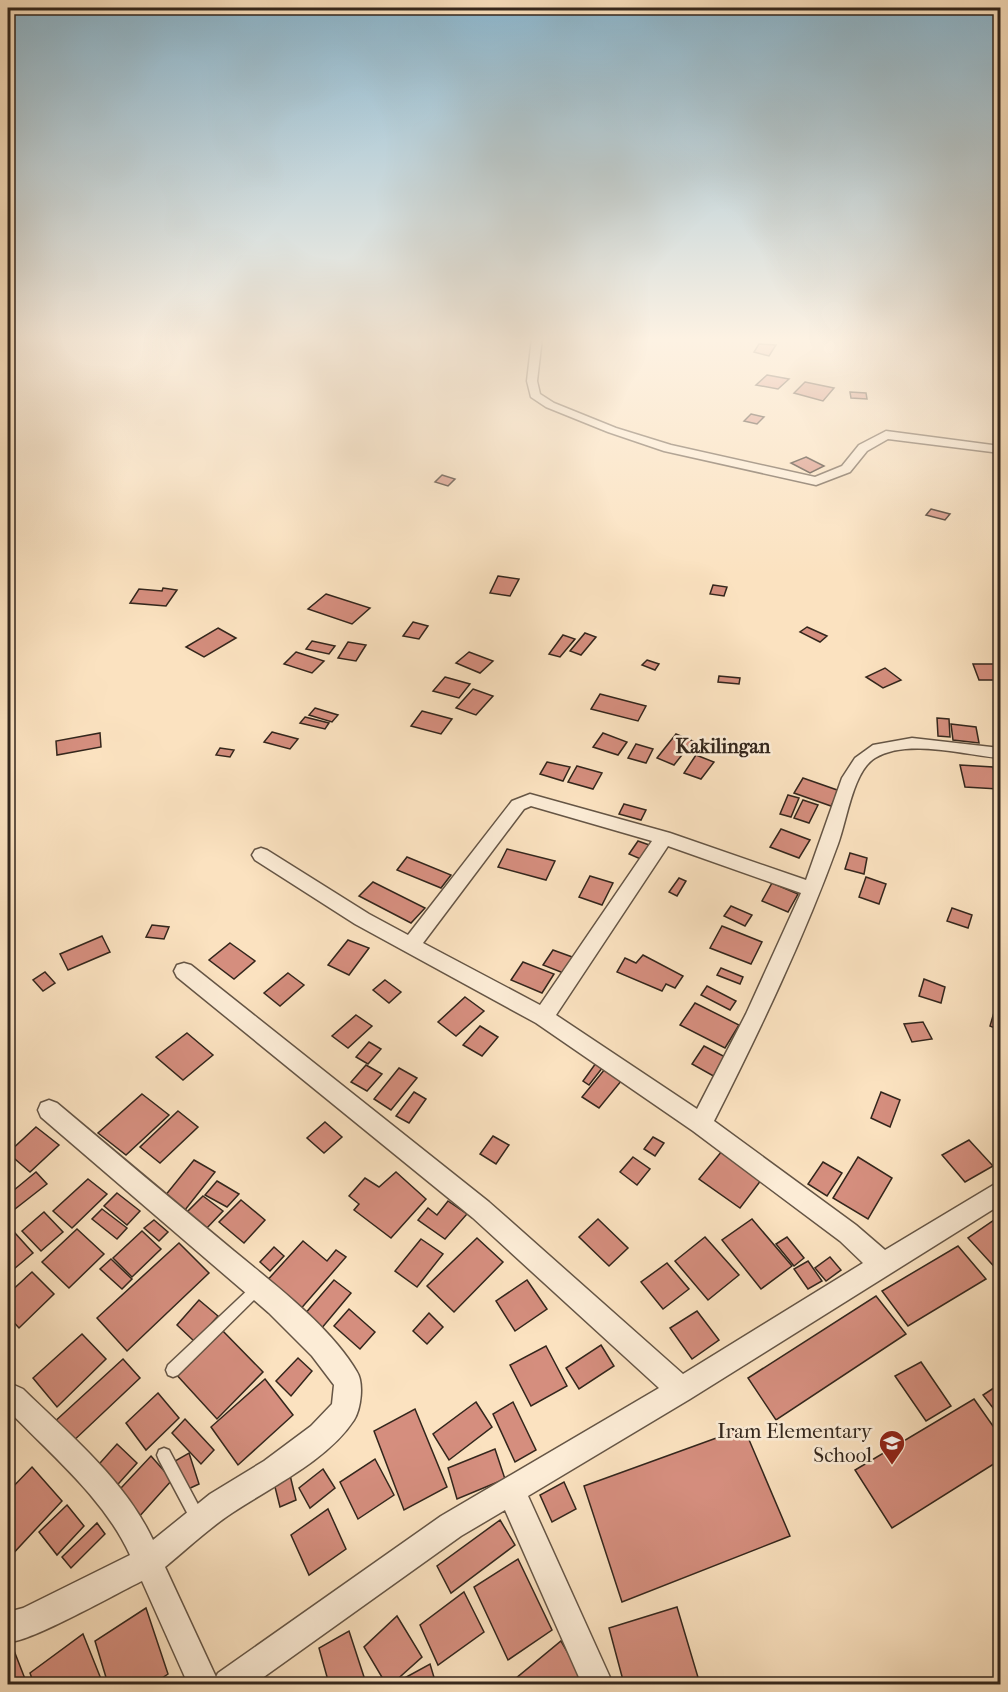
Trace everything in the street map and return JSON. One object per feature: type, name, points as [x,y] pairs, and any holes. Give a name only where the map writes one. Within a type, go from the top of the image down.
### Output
[{"type":"street","points":[[579,417],[669,448],[816,481],[846,469],[863,448],[886,435],[1000,450]]},
{"type":"street","points":[[701,1124],[757,1016],[813,890],[858,764],[878,748],[891,745],[1000,753]]},
{"type":"street","points":[[411,945],[522,803],[535,800],[664,838],[813,890]]},
{"type":"street","points":[[543,1017],[664,838]]},
{"type":"street","points":[[261,855],[362,919],[543,1017],[701,1124],[848,1233],[882,1264]]},
{"type":"street","points":[[184,971],[481,1210],[681,1390]]},
{"type":"street","points":[[8,1627],[31,1620],[150,1561],[220,1504],[274,1471],[321,1436],[345,1410],[348,1381],[321,1347],[259,1288],[49,1110]]},
{"type":"street","points":[[229,1684],[451,1526],[681,1390],[1000,1192]]},
{"type":"street","points":[[14,1398],[101,1486],[131,1525],[150,1561],[204,1684]]},
{"type":"street","points":[[511,1491],[598,1684]]},
{"type":"lane","points":[[173,1370],[259,1288]]},
{"type":"lane","points":[[164,1455],[199,1521]]},
{"type":"building","points":[[748,417],[764,417],[757,424],[744,421]]},
{"type":"building","points":[[806,457],[824,466],[810,473],[791,463]]},
{"type":"building","points":[[442,475],[455,479],[448,486],[435,482]]},
{"type":"building","points":[[931,509],[950,514],[945,520],[926,515]]},
{"type":"building","points":[[498,576],[519,579],[510,596],[490,593]]},
{"type":"building","points":[[713,585],[727,587],[724,596],[710,594]]},
{"type":"building","points":[[163,588],[177,590],[166,606],[130,603],[139,589],[162,591]]},
{"type":"building","points":[[326,594],[370,608],[352,624],[308,609]]},
{"type":"building","points":[[413,622],[428,626],[419,639],[403,636]]},
{"type":"building","points":[[807,627],[827,636],[820,642],[800,632]]},
{"type":"building","points":[[218,628],[236,638],[204,657],[186,647]]},
{"type":"building","points":[[585,633],[596,637],[581,655],[570,651]]},
{"type":"building","points":[[563,635],[575,639],[560,657],[549,654]]},
{"type":"building","points":[[312,641],[335,646],[329,654],[306,649]]},
{"type":"building","points":[[348,642],[366,645],[356,661],[338,658]]},
{"type":"building","points":[[296,652],[324,661],[312,673],[284,664]]},
{"type":"building","points":[[469,652],[493,661],[480,673],[456,663]]},
{"type":"building","points":[[647,660],[659,664],[655,670],[642,665]]},
{"type":"building","points":[[973,664],[1000,664],[1000,680],[979,680]]},
{"type":"building","points":[[885,668],[901,680],[883,688],[866,677]]},
{"type":"building","points":[[719,676],[740,678],[739,684],[718,682]]},
{"type":"building","points":[[445,677],[470,684],[459,698],[433,691]]},
{"type":"building","points":[[473,689],[493,696],[476,715],[456,708]]},
{"type":"building","points":[[600,694],[646,706],[638,721],[591,709]]},
{"type":"building","points":[[315,708],[338,715],[332,722],[309,715]]},
{"type":"building","points":[[422,711],[452,719],[441,734],[411,726]]},
{"type":"building","points":[[305,717],[329,723],[325,729],[300,723]]},
{"type":"building","points":[[937,718],[949,719],[950,737],[938,736]]},
{"type":"building","points":[[951,724],[976,727],[979,743],[953,740]]},
{"type":"building","points":[[272,732],[298,739],[290,749],[264,742]]},
{"type":"building","points":[[100,733],[101,747],[57,755],[56,741]]},
{"type":"building","points":[[603,733],[627,742],[618,755],[593,747]]},
{"type":"building","points":[[676,734],[693,741],[674,765],[657,758]]},
{"type":"building","points":[[636,744],[653,749],[646,763],[628,758]]},
{"type":"building","points":[[220,748],[234,750],[230,757],[216,755]]},
{"type":"building","points":[[696,755],[714,762],[701,779],[684,773]]},
{"type":"building","points":[[547,762],[570,767],[563,781],[540,774]]},
{"type":"building","points":[[960,765],[993,767],[998,789],[965,787]]},
{"type":"building","points":[[577,766],[602,773],[593,789],[568,782]]},
{"type":"building","points":[[803,778],[840,791],[831,806],[794,793]]},
{"type":"building","points":[[788,795],[799,798],[791,817],[780,814]]},
{"type":"building","points":[[803,800],[818,805],[809,823],[794,818]]},
{"type":"building","points":[[624,804],[646,810],[641,820],[619,814]]},
{"type":"building","points":[[781,829],[810,840],[799,858],[770,847]]},
{"type":"building","points":[[638,841],[652,846],[643,860],[629,854]]},
{"type":"building","points":[[507,849],[555,861],[546,880],[498,867]]},
{"type":"building","points":[[850,853],[867,858],[864,874],[845,869]]},
{"type":"building","points":[[407,857],[451,875],[441,888],[397,870]]},
{"type":"building","points":[[590,876],[613,883],[602,905],[579,897]]},
{"type":"building","points":[[866,877],[886,884],[879,904],[859,897]]},
{"type":"building","points":[[679,878],[686,881],[677,896],[669,892]]},
{"type":"building","points":[[373,882],[425,908],[411,923],[359,896]]},
{"type":"building","points":[[772,883],[798,894],[788,912],[762,901]]},
{"type":"building","points":[[731,906],[752,915],[745,926],[724,916]]},
{"type":"building","points":[[952,908],[972,915],[968,928],[947,921]]},
{"type":"building","points":[[152,925],[169,927],[164,939],[146,937]]},
{"type":"building","points":[[722,926],[762,942],[751,964],[710,948]]},
{"type":"building","points":[[102,936],[110,952],[68,970],[60,954]]},
{"type":"building","points":[[348,940],[369,948],[349,975],[328,965]]},
{"type":"building","points":[[230,943],[255,961],[234,979],[209,960]]},
{"type":"building","points":[[553,950],[575,958],[566,974],[543,965]]},
{"type":"building","points":[[643,955],[683,976],[675,988],[666,984],[662,991],[617,972],[625,958],[636,963]]},
{"type":"building","points":[[523,962],[554,974],[542,993],[511,980]]},
{"type":"building","points":[[721,968],[743,977],[740,984],[717,975]]},
{"type":"building","points":[[45,972],[55,983],[43,991],[33,980]]},
{"type":"building","points":[[288,973],[304,985],[280,1006],[264,993]]},
{"type":"building","points":[[924,979],[945,987],[941,1003],[919,996]]},
{"type":"building","points":[[385,980],[401,992],[389,1003],[373,990]]},
{"type":"building","points":[[707,986],[736,1001],[730,1010],[701,995]]},
{"type":"building","points":[[465,997],[484,1011],[456,1036],[438,1022]]},
{"type":"building","points":[[695,1003],[739,1025],[725,1048],[680,1025]]},
{"type":"building","points":[[995,1009],[1000,1011],[1000,1030],[990,1026]]},
{"type":"building","points":[[356,1015],[372,1026],[348,1048],[332,1036]]},
{"type":"building","points":[[923,1022],[932,1039],[912,1042],[904,1024]]},
{"type":"building","points":[[480,1026],[498,1037],[482,1056],[463,1045]]},
{"type":"building","points":[[187,1033],[213,1055],[183,1080],[156,1057]]},
{"type":"building","points":[[369,1042],[381,1049],[368,1064],[356,1057]]},
{"type":"building","points":[[704,1046],[729,1059],[717,1078],[692,1064]]},
{"type":"building","points":[[596,1063],[603,1067],[589,1085],[583,1081]]},
{"type":"building","points":[[366,1065],[382,1074],[367,1091],[351,1082]]},
{"type":"building","points":[[399,1068],[417,1078],[391,1110],[374,1099]]},
{"type":"building","points":[[605,1069],[622,1080],[599,1108],[582,1097]]},
{"type":"building","points":[[414,1092],[426,1099],[409,1123],[396,1116]]},
{"type":"building","points":[[881,1092],[900,1100],[890,1127],[871,1118]]},
{"type":"building","points":[[142,1094],[169,1115],[126,1155],[98,1133]]},
{"type":"building","points":[[178,1111],[198,1127],[160,1163],[140,1147]]},
{"type":"building","points":[[325,1122],[342,1137],[324,1153],[307,1138]]},
{"type":"building","points":[[36,1127],[59,1145],[30,1172],[8,1153]]},
{"type":"building","points":[[493,1136],[509,1145],[496,1164],[480,1154]]},
{"type":"building","points":[[653,1137],[664,1143],[655,1156],[644,1149]]},
{"type":"building","points":[[969,1140],[993,1166],[965,1182],[942,1155]]},
{"type":"building","points":[[722,1151],[762,1179],[740,1208],[699,1179]]},
{"type":"building","points":[[633,1157],[650,1169],[637,1185],[620,1172]]},
{"type":"building","points":[[858,1157],[892,1178],[868,1219],[833,1198]]},
{"type":"building","points":[[194,1160],[215,1172],[181,1215],[160,1202]]},
{"type":"building","points":[[823,1162],[842,1173],[827,1196],[808,1184]]},
{"type":"building","points":[[36,1172],[47,1184],[15,1209],[8,1201],[8,1195]]},
{"type":"building","points":[[396,1172],[426,1199],[391,1238],[354,1210],[359,1204],[349,1196],[365,1178],[379,1187]]},
{"type":"building","points":[[88,1179],[107,1194],[72,1228],[53,1211]]},
{"type":"building","points":[[217,1181],[239,1194],[227,1207],[205,1195]]},
{"type":"building","points":[[117,1193],[140,1211],[127,1225],[104,1206]]},
{"type":"building","points":[[203,1196],[223,1211],[205,1230],[185,1214]]},
{"type":"building","points":[[241,1200],[265,1220],[244,1243],[219,1222]]},
{"type":"building","points":[[448,1201],[467,1214],[445,1239],[418,1220],[428,1208],[437,1215]]},
{"type":"building","points":[[102,1209],[127,1228],[117,1239],[92,1219]]},
{"type":"building","points":[[44,1212],[63,1232],[41,1251],[22,1231]]},
{"type":"building","points":[[1000,1216],[1000,1273],[968,1238]]},
{"type":"building","points":[[598,1219],[628,1248],[609,1266],[579,1237]]},
{"type":"building","points":[[752,1219],[792,1266],[761,1289],[722,1240]]},
{"type":"building","points":[[154,1220],[168,1232],[159,1241],[144,1228]]},
{"type":"building","points":[[77,1229],[104,1254],[69,1288],[42,1262]]},
{"type":"building","points":[[142,1231],[161,1249],[132,1277],[113,1258]]},
{"type":"building","points":[[15,1233],[33,1253],[14,1269],[8,1261],[8,1240]]},
{"type":"building","points":[[705,1237],[739,1275],[708,1300],[675,1261]]},
{"type":"building","points":[[787,1237],[804,1258],[794,1266],[776,1244]]},
{"type":"building","points":[[477,1238],[503,1262],[454,1312],[427,1286]]},
{"type":"building","points":[[421,1239],[443,1254],[417,1287],[395,1271]]},
{"type":"building","points":[[303,1241],[327,1261],[336,1250],[346,1257],[298,1312],[264,1284]]},
{"type":"building","points":[[179,1243],[209,1273],[127,1351],[97,1318]]},
{"type":"building","points":[[958,1246],[986,1279],[908,1326],[882,1291]]},
{"type":"building","points":[[274,1247],[284,1256],[270,1271],[260,1262]]},
{"type":"building","points":[[830,1257],[841,1270],[826,1281],[815,1268]]},
{"type":"building","points":[[111,1259],[132,1279],[122,1289],[100,1269]]},
{"type":"building","points":[[808,1261],[822,1281],[808,1289],[794,1269]]},
{"type":"building","points":[[667,1263],[689,1289],[663,1309],[641,1282]]},
{"type":"building","points":[[32,1272],[54,1294],[19,1328],[8,1316],[8,1294]]},
{"type":"building","points":[[334,1280],[351,1293],[321,1329],[304,1315]]},
{"type":"building","points":[[527,1280],[547,1309],[515,1331],[496,1301]]},
{"type":"building","points":[[876,1296],[906,1334],[776,1420],[748,1378]]},
{"type":"building","points":[[199,1300],[218,1316],[195,1342],[177,1325]]},
{"type":"building","points":[[349,1309],[375,1332],[360,1349],[334,1326]]},
{"type":"building","points":[[697,1311],[719,1340],[692,1359],[670,1328]]},
{"type":"building","points":[[429,1313],[443,1327],[427,1344],[413,1331]]},
{"type":"building","points":[[219,1327],[263,1372],[217,1419],[174,1372]]},
{"type":"building","points":[[82,1334],[106,1359],[57,1407],[33,1378]]},
{"type":"building","points":[[601,1345],[614,1366],[579,1389],[566,1368]]},
{"type":"building","points":[[546,1346],[567,1386],[531,1406],[510,1365]]},
{"type":"building","points":[[298,1358],[312,1371],[291,1396],[276,1381]]},
{"type":"building","points":[[123,1359],[140,1378],[69,1445],[52,1424]]},
{"type":"building","points":[[921,1362],[951,1406],[926,1421],[895,1376]]},
{"type":"building","points":[[265,1379],[293,1415],[238,1465],[211,1427]]},
{"type":"building","points":[[1000,1384],[1000,1417],[983,1395]]},
{"type":"building","points":[[158,1393],[179,1418],[146,1450],[126,1423]]},
{"type":"building","points":[[974,1399],[1000,1436],[1000,1460],[892,1528],[855,1470]]},
{"type":"building","points":[[476,1402],[492,1427],[449,1460],[433,1434]]},
{"type":"building","points":[[513,1402],[536,1450],[515,1462],[493,1414]]},
{"type":"building","points":[[415,1409],[447,1487],[404,1510],[374,1431]]},
{"type":"building","points":[[185,1419],[214,1450],[201,1464],[172,1433]]},
{"type":"building","points":[[744,1428],[790,1536],[622,1602],[584,1486]]},
{"type":"building","points":[[117,1444],[137,1463],[111,1492],[92,1472]]},
{"type":"building","points":[[495,1449],[505,1479],[457,1499],[448,1468]]},
{"type":"building","points":[[189,1453],[199,1484],[184,1491],[175,1461]]},
{"type":"building","points":[[151,1456],[172,1480],[129,1528],[106,1504]]},
{"type":"building","points":[[375,1459],[394,1495],[358,1519],[340,1482]]},
{"type":"building","points":[[32,1467],[62,1501],[8,1559],[8,1492]]},
{"type":"building","points":[[323,1469],[335,1488],[310,1508],[299,1488]]},
{"type":"building","points":[[290,1475],[296,1500],[280,1507],[274,1483]]},
{"type":"building","points":[[564,1482],[576,1509],[552,1522],[540,1495]]},
{"type":"building","points":[[67,1505],[84,1526],[57,1555],[39,1532]]},
{"type":"building","points":[[328,1509],[346,1549],[309,1575],[291,1535]]},
{"type":"building","points":[[500,1520],[515,1545],[451,1593],[437,1566]]},
{"type":"building","points":[[97,1523],[105,1534],[71,1568],[62,1557]]},
{"type":"building","points":[[518,1559],[552,1630],[508,1660],[474,1587]]},
{"type":"building","points":[[464,1592],[484,1632],[438,1665],[420,1625]]},
{"type":"building","points":[[677,1607],[700,1684],[624,1684],[609,1628]]},
{"type":"building","points":[[146,1608],[168,1674],[153,1684],[108,1684],[95,1641]]},
{"type":"building","points":[[397,1616],[422,1657],[392,1684],[386,1684],[364,1647]]},
{"type":"building","points":[[349,1631],[365,1680],[358,1684],[329,1684],[319,1648]]},
{"type":"building","points":[[83,1634],[103,1684],[34,1684],[30,1673]]},
{"type":"building","points":[[561,1641],[586,1684],[509,1684]]},
{"type":"building","points":[[13,1648],[27,1684],[8,1684],[8,1652]]},
{"type":"building","points":[[430,1664],[436,1684],[402,1684],[401,1680]]},
{"type":"place","name":"Iram Elementary School","points":[[892,1466]]},
{"type":"district","name":"Kakilingan","points":[[723,746]]}]
